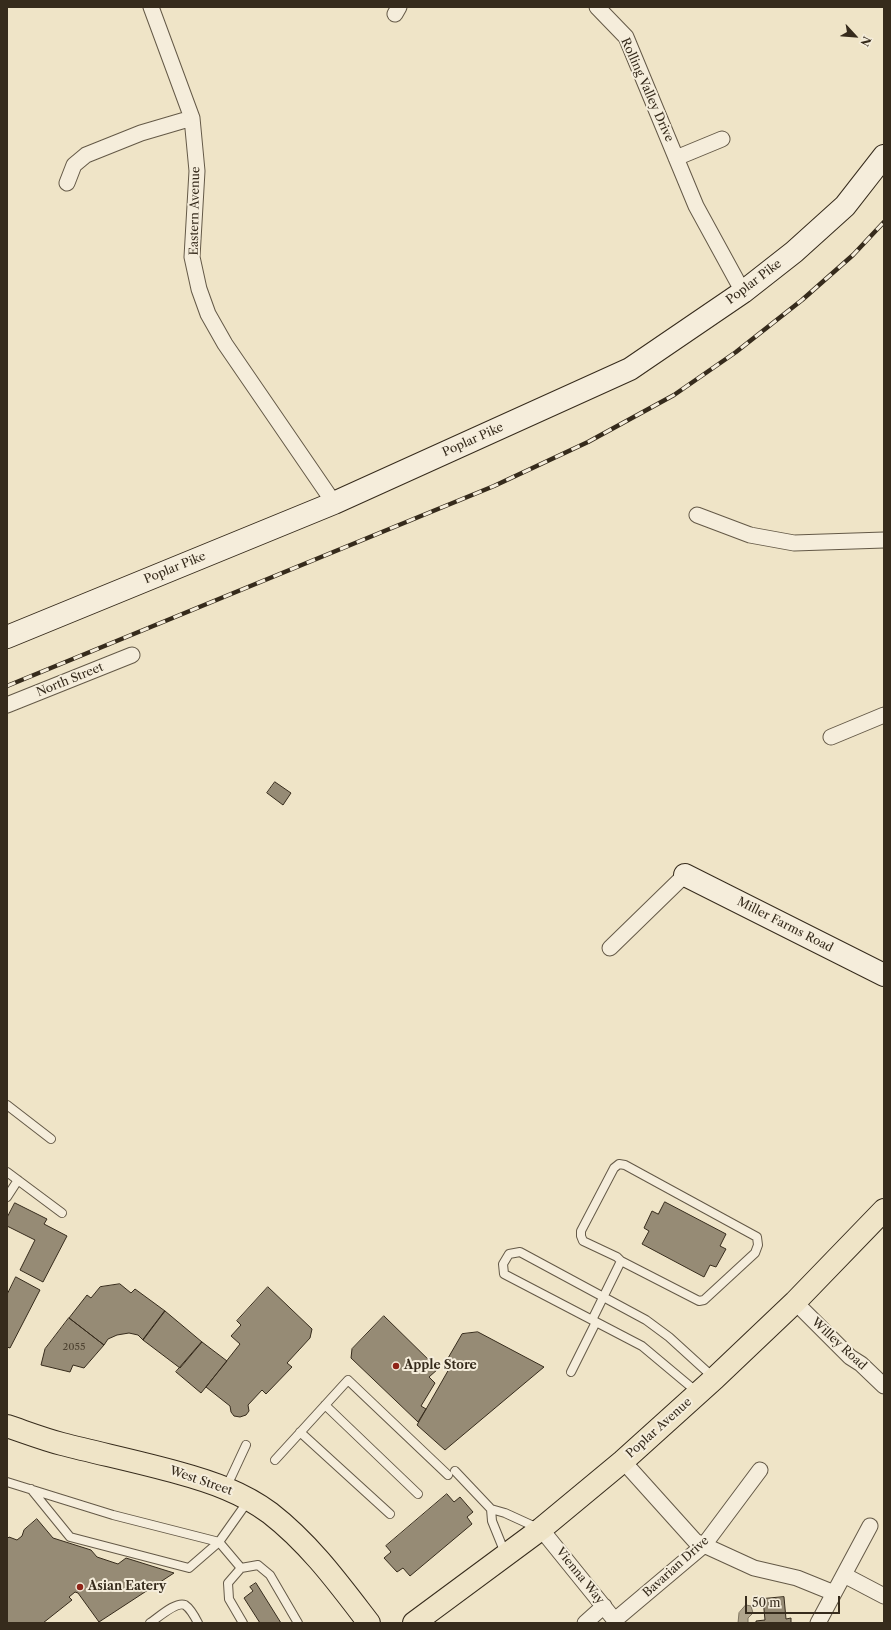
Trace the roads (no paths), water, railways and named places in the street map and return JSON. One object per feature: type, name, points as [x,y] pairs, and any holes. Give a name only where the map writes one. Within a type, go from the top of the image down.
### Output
[{"type":"main road","name":"Poplar Pike","points":[[7,637],[334,503],[630,369],[743,292],[794,252],[845,206],[884,156]]},
{"type":"main road","name":"Miller Farms Road","points":[[685,875],[884,975]]},
{"type":"main road","name":"Poplar Avenue","points":[[414,1623],[541,1529],[623,1461],[715,1378],[795,1302],[884,1210]]},
{"type":"main road","name":"West Street","points":[[7,1426],[61,1443],[145,1463],[206,1480],[250,1500],[294,1533],[324,1565],[369,1623]]},
{"type":"street","name":"Eastern Avenue","points":[[151,7],[192,118],[197,171],[192,257],[199,289],[208,314],[225,344],[334,503]]},
{"type":"street","name":"Rolling Valley Drive","points":[[597,7],[626,37],[696,206],[743,292]]},
{"type":"street","points":[[67,184],[74,165],[86,155],[141,133],[192,118]]},
{"type":"street","points":[[676,158],[722,139]]},
{"type":"street","points":[[697,515],[750,535],[794,543],[884,540]]},
{"type":"street","name":"North Street","points":[[7,705],[132,655]]},
{"type":"street","points":[[831,737],[884,715]]},
{"type":"street","points":[[610,948],[685,875]]},
{"type":"street","name":"Willey Road","points":[[795,1302],[850,1357],[861,1364],[884,1386]]},
{"type":"street","points":[[623,1461],[695,1541],[754,1568],[797,1578],[834,1593]]},
{"type":"street","name":"Bavarian Drive","points":[[616,1622],[704,1545],[760,1470]]},
{"type":"street","points":[[818,1623],[870,1526]]},
{"type":"street","name":"Vienna Way","points":[[541,1529],[616,1622]]},
{"type":"street","points":[[844,1575],[884,1596]]},
{"type":"street","points":[[585,1623],[604,1606]]},
{"type":"lane","points":[[7,1105],[51,1139]]},
{"type":"lane","points":[[619,1164],[625,1165],[757,1237],[758,1245],[755,1253],[704,1300],[699,1301],[621,1261],[583,1240],[581,1236],[581,1231],[614,1168],[619,1164]]},
{"type":"lane","points":[[7,1172],[62,1213]]},
{"type":"lane","points":[[7,1197],[18,1180]]},
{"type":"lane","points":[[698,1393],[642,1346],[504,1274],[503,1264],[509,1254],[520,1252],[646,1320],[669,1337],[715,1378]]},
{"type":"lane","points":[[571,1372],[603,1298],[621,1261]]},
{"type":"lane","points":[[275,1460],[348,1380],[491,1509],[505,1513],[541,1529]]},
{"type":"lane","points":[[325,1405],[418,1494]]},
{"type":"lane","points":[[300,1432],[390,1514]]},
{"type":"lane","points":[[225,1488],[246,1445]]},
{"type":"lane","points":[[7,1482],[113,1515],[219,1542],[241,1568]]},
{"type":"lane","points":[[31,1489],[70,1537],[189,1568],[219,1542],[250,1500]]},
{"type":"lane","points":[[491,1509],[492,1521],[506,1555]]},
{"type":"lane","points":[[243,1623],[229,1599],[228,1583],[241,1568],[258,1565],[270,1575],[298,1623]]},
{"type":"lane","points":[[150,1623],[173,1607],[180,1604],[186,1606],[191,1611],[198,1623]]},
{"type":"railway","points":[[7,686],[494,486],[588,442],[674,395],[736,352],[802,300],[853,255],[884,222]]},
{"type":"place","name":"Apple Store","points":[[396,1366]]},
{"type":"place","name":"Asian Eatery","points":[[80,1587]]}]
